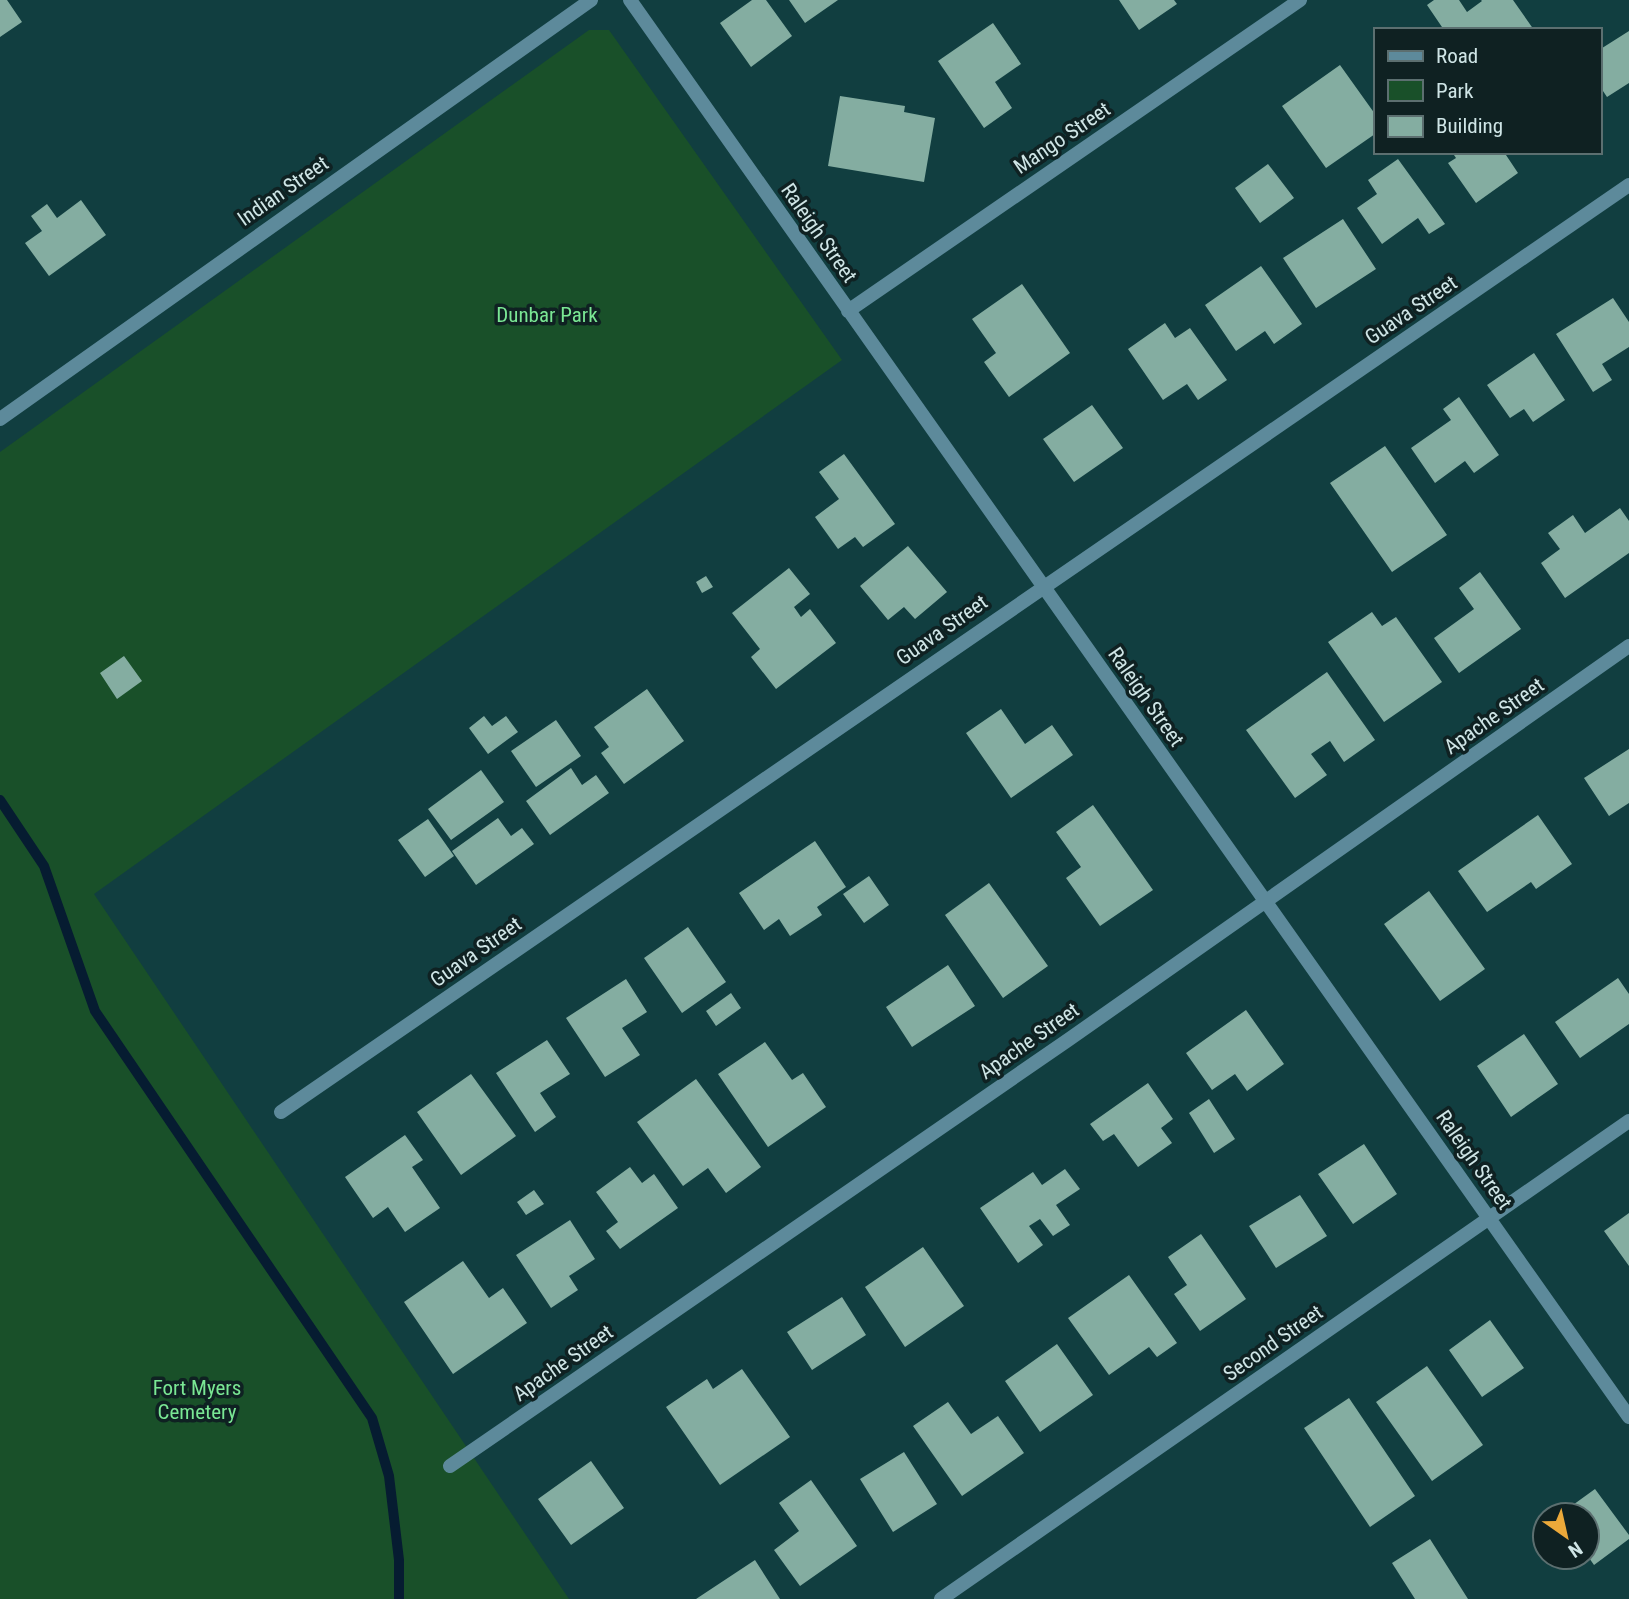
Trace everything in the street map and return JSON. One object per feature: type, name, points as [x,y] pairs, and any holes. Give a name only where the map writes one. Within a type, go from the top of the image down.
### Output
[{"type":"street","name":"Indian Street","points":[[0,419],[591,0]]},
{"type":"street","name":"Raleigh Street","points":[[630,0],[1629,1417]]},
{"type":"street","name":"Mango Street","points":[[848,310],[1300,0]]},
{"type":"street","name":"Guava Street","points":[[281,1112],[1629,185]]},
{"type":"street","name":"Apache Street","points":[[450,1466],[1267,901],[1629,646]]},
{"type":"street","name":"Second Street","points":[[941,1599],[1629,1121]]},
{"type":"green space","points":[[589,30],[609,30],[842,360],[94,894],[569,1599],[0,1599],[0,452]]},
{"type":"building","points":[[0,0],[7,0],[22,22],[0,37]]},
{"type":"building","points":[[752,0],[766,0],[792,36],[751,67],[720,23]]},
{"type":"building","points":[[789,0],[838,0],[805,23]]},
{"type":"building","points":[[1119,0],[1174,0],[1177,4],[1139,30]]},
{"type":"building","points":[[1434,0],[1459,0],[1467,12],[1481,0],[1513,0],[1533,28],[1443,28],[1427,5]]},
{"type":"building","points":[[993,23],[1021,64],[995,82],[1012,108],[984,128],[938,61]]},
{"type":"building","points":[[1629,31],[1629,83],[1607,97],[1601,88],[1601,49]]},
{"type":"building","points":[[1340,65],[1374,113],[1374,135],[1326,168],[1282,106]]},
{"type":"building","points":[[840,96],[905,106],[904,112],[935,118],[924,182],[828,166]]},
{"type":"building","points":[[1453,154],[1505,154],[1518,173],[1476,203],[1448,163],[1456,158]]},
{"type":"building","points":[[1398,159],[1445,224],[1429,234],[1418,218],[1382,244],[1357,208],[1377,194],[1368,180]]},
{"type":"building","points":[[1268,164],[1294,198],[1260,223],[1235,188]]},
{"type":"building","points":[[81,200],[106,235],[49,276],[25,243],[42,231],[31,216],[47,204],[57,218]]},
{"type":"building","points":[[1343,219],[1376,269],[1316,308],[1283,258]]},
{"type":"building","points":[[1261,266],[1302,324],[1274,344],[1265,331],[1236,351],[1205,305]]},
{"type":"building","points":[[1022,284],[1070,353],[1009,397],[984,362],[996,353],[972,319]]},
{"type":"building","points":[[1613,298],[1629,322],[1629,347],[1602,364],[1612,380],[1593,392],[1556,334]]},
{"type":"building","points":[[1165,323],[1175,338],[1190,328],[1227,380],[1198,400],[1187,384],[1163,400],[1128,349]]},
{"type":"building","points":[[1534,353],[1565,400],[1533,422],[1524,409],[1510,418],[1487,385]]},
{"type":"building","points":[[1459,397],[1499,455],[1474,473],[1465,461],[1435,483],[1411,448],[1451,420],[1443,409]]},
{"type":"building","points":[[1092,405],[1123,448],[1074,482],[1043,439]]},
{"type":"building","points":[[1385,446],[1447,535],[1392,572],[1330,483]]},
{"type":"building","points":[[844,454],[895,524],[863,547],[855,537],[838,549],[815,517],[839,499],[819,472]]},
{"type":"building","points":[[1620,508],[1629,521],[1629,553],[1565,598],[1541,563],[1560,549],[1548,533],[1573,515],[1585,533]]},
{"type":"building","points":[[908,546],[947,592],[915,619],[904,607],[888,620],[860,586]]},
{"type":"building","points":[[789,568],[810,594],[794,607],[801,617],[810,609],[836,643],[776,689],[751,657],[760,649],[732,613]]},
{"type":"building","points":[[1480,572],[1521,629],[1459,673],[1434,638],[1474,609],[1459,588]]},
{"type":"building","points":[[706,576],[713,587],[702,593],[696,582]]},
{"type":"building","points":[[1372,612],[1382,626],[1396,617],[1442,682],[1384,722],[1328,642]]},
{"type":"building","points":[[124,656],[142,681],[117,699],[100,673]]},
{"type":"building","points":[[1327,672],[1375,740],[1344,762],[1330,741],[1311,754],[1327,775],[1295,798],[1246,730]]},
{"type":"building","points":[[647,689],[684,741],[624,784],[601,753],[609,747],[594,727]]},
{"type":"building","points":[[1001,709],[1025,744],[1052,725],[1073,755],[1011,798],[966,733]]},
{"type":"building","points":[[484,716],[492,726],[506,716],[518,732],[488,754],[469,728]]},
{"type":"building","points":[[556,720],[581,756],[536,787],[511,751]]},
{"type":"building","points":[[1629,749],[1629,803],[1609,816],[1584,778]]},
{"type":"building","points":[[571,768],[582,785],[596,775],[609,793],[550,835],[526,801]]},
{"type":"building","points":[[481,770],[504,802],[451,840],[428,809]]},
{"type":"building","points":[[1093,805],[1153,890],[1100,926],[1066,878],[1081,867],[1056,832]]},
{"type":"building","points":[[1538,815],[1572,864],[1536,889],[1531,882],[1487,912],[1458,871]]},
{"type":"building","points":[[498,818],[511,836],[522,828],[534,844],[476,885],[452,851]]},
{"type":"building","points":[[428,819],[454,856],[425,877],[398,840]]},
{"type":"building","points":[[815,841],[846,887],[817,907],[822,915],[790,936],[779,919],[764,930],[739,893]]},
{"type":"building","points":[[869,876],[889,905],[864,923],[843,894]]},
{"type":"building","points":[[989,883],[1048,966],[1003,998],[945,915]]},
{"type":"building","points":[[1429,891],[1485,969],[1440,1001],[1384,924]]},
{"type":"building","points":[[688,927],[726,982],[682,1013],[644,958]]},
{"type":"building","points":[[948,965],[975,1006],[912,1047],[886,1007]]},
{"type":"building","points":[[1618,978],[1629,994],[1629,1024],[1580,1058],[1555,1022]]},
{"type":"building","points":[[626,979],[647,1012],[622,1028],[640,1055],[605,1077],[566,1018]]},
{"type":"building","points":[[731,993],[741,1008],[716,1026],[706,1011]]},
{"type":"building","points":[[1246,1010],[1284,1064],[1247,1091],[1235,1074],[1212,1090],[1186,1053]]},
{"type":"building","points":[[1524,1034],[1558,1084],[1511,1117],[1477,1066]]},
{"type":"building","points":[[547,1040],[570,1074],[540,1093],[556,1117],[535,1132],[496,1073]]},
{"type":"building","points":[[765,1042],[792,1080],[803,1073],[826,1107],[768,1147],[718,1074]]},
{"type":"building","points":[[471,1074],[516,1136],[461,1175],[417,1112]]},
{"type":"building","points":[[696,1079],[761,1167],[726,1193],[708,1168],[683,1186],[637,1122]]},
{"type":"building","points":[[1148,1083],[1173,1119],[1161,1128],[1172,1143],[1138,1167],[1114,1134],[1103,1141],[1090,1124]]},
{"type":"building","points":[[1209,1099],[1235,1139],[1214,1153],[1189,1113]]},
{"type":"building","points":[[405,1135],[423,1160],[412,1167],[440,1208],[405,1232],[388,1207],[373,1218],[345,1177]]},
{"type":"building","points":[[1364,1144],[1397,1194],[1353,1224],[1318,1174]]},
{"type":"building","points":[[630,1167],[642,1183],[654,1174],[678,1208],[620,1249],[606,1231],[618,1222],[596,1192]]},
{"type":"building","points":[[1065,1169],[1080,1189],[1056,1205],[1070,1225],[1053,1236],[1040,1219],[1029,1226],[1043,1245],[1018,1263],[980,1208],[1033,1172],[1042,1185]]},
{"type":"building","points":[[534,1190],[544,1204],[526,1215],[517,1202]]},
{"type":"building","points":[[1300,1195],[1327,1236],[1276,1268],[1249,1226]]},
{"type":"building","points":[[1629,1213],[1629,1266],[1604,1231]]},
{"type":"building","points":[[570,1220],[595,1259],[569,1276],[578,1290],[551,1308],[516,1255]]},
{"type":"building","points":[[1201,1234],[1246,1299],[1200,1331],[1174,1294],[1187,1285],[1168,1257]]},
{"type":"building","points":[[923,1247],[964,1306],[905,1347],[865,1287]]},
{"type":"building","points":[[463,1261],[489,1298],[503,1288],[527,1323],[453,1374],[404,1302]]},
{"type":"building","points":[[1129,1275],[1177,1343],[1157,1357],[1149,1347],[1109,1375],[1068,1318]]},
{"type":"building","points":[[842,1297],[866,1335],[812,1370],[787,1332]]},
{"type":"building","points":[[1490,1320],[1524,1368],[1482,1397],[1449,1350]]},
{"type":"building","points":[[1057,1344],[1093,1395],[1040,1432],[1005,1381]]},
{"type":"building","points":[[1427,1366],[1483,1445],[1432,1481],[1376,1402]]},
{"type":"building","points":[[742,1369],[790,1437],[720,1485],[666,1407],[707,1379],[713,1389]]},
{"type":"building","points":[[1349,1398],[1415,1496],[1370,1527],[1304,1428]]},
{"type":"building","points":[[948,1402],[971,1434],[998,1416],[1024,1453],[962,1496],[913,1426]]},
{"type":"building","points":[[904,1452],[937,1504],[893,1532],[860,1479]]},
{"type":"building","points":[[591,1461],[624,1508],[571,1545],[538,1499]]},
{"type":"building","points":[[811,1480],[857,1546],[800,1586],[774,1550],[799,1531],[779,1503]]},
{"type":"building","points":[[1595,1489],[1629,1535],[1629,1539],[1601,1560],[1601,1501],[1578,1501]]},
{"type":"building","points":[[1430,1539],[1468,1599],[1415,1599],[1392,1563]]},
{"type":"building","points":[[755,1560],[780,1599],[696,1599]]},
{"type":"waterway","points":[[0,800],[44,866],[95,1011],[372,1418],[389,1476],[399,1560],[399,1599]]},
{"type":"park label","name":"Dunbar Park","points":[[547,315]]},
{"type":"park label","name":"Fort Myers Cemetery","points":[[197,1400]]}]
